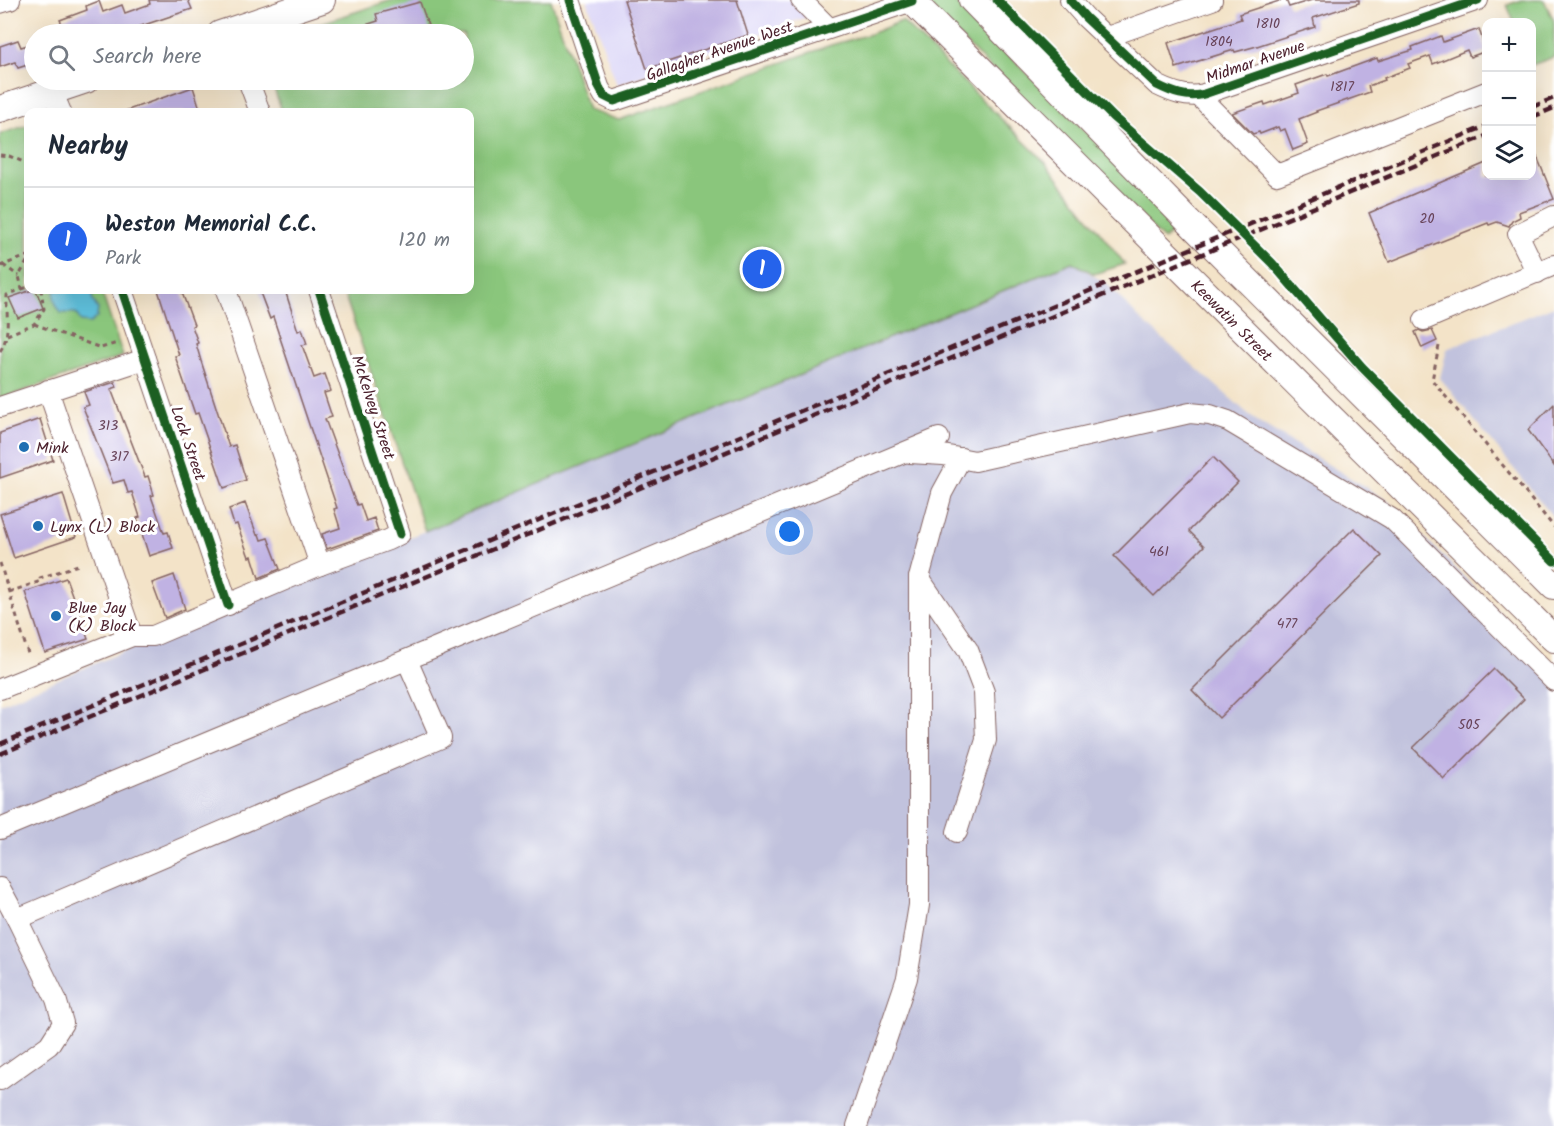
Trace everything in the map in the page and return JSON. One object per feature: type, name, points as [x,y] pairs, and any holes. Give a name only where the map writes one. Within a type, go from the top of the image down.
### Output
[{"type":"main road","points":[[254,24],[322,0]]},
{"type":"main road","name":"Keewatin Street","points":[[911,0],[1554,639]]},
{"type":"main road","points":[[972,0],[1197,230],[1554,586]]},
{"type":"main road","points":[[0,109],[56,102],[72,90]]},
{"type":"street","points":[[0,3],[10,0]]},
{"type":"street","name":"Gallagher Avenue West","points":[[570,0],[599,87],[604,96],[614,101],[911,0]]},
{"type":"street","points":[[801,0],[829,28]]},
{"type":"street","name":"Midmar Avenue","points":[[1070,0],[1157,85],[1190,96],[1199,96],[1478,0]]},
{"type":"street","points":[[1107,37],[1212,0]]},
{"type":"street","points":[[252,90],[258,108]]},
{"type":"street","points":[[1199,96],[1277,175],[1482,94]]},
{"type":"street","points":[[1424,320],[1545,269],[1518,234],[1554,216]]},
{"type":"street","name":"Lock Street","points":[[123,294],[228,605]]},
{"type":"street","points":[[0,689],[132,636],[153,636],[320,565],[227,294]]},
{"type":"street","name":"McKelvey Street","points":[[320,294],[400,534],[320,565]]},
{"type":"street","points":[[0,407],[145,359]]},
{"type":"street","points":[[48,390],[132,636]]},
{"type":"street","points":[[904,452],[943,454],[975,461],[1190,413],[1210,415],[1228,421],[1392,519],[1554,681]]},
{"type":"street","points":[[0,829],[939,438]]},
{"type":"street","points":[[857,1126],[907,978],[919,905],[920,578],[942,493],[961,458]]},
{"type":"street","points":[[920,578],[968,650],[984,692],[987,740],[957,832]]},
{"type":"street","points":[[17,919],[441,738],[407,660]]},
{"type":"street","points":[[0,888],[56,999],[63,1023],[49,1045],[0,1080]]},
{"type":"path","points":[[0,155],[24,162]]},
{"type":"path","points":[[1,265],[24,257]]},
{"type":"path","points":[[1,265],[19,276]]},
{"type":"path","points":[[0,351],[7,334],[7,295],[22,289],[19,276],[24,267]]},
{"type":"path","points":[[7,334],[34,324],[44,309],[42,294]]},
{"type":"path","points":[[34,324],[101,348],[117,343]]},
{"type":"path","points":[[1438,346],[1432,380],[1554,527]]},
{"type":"path","points":[[0,563],[29,657]]},
{"type":"path","points":[[9,592],[42,580],[40,578],[81,564]]},
{"type":"shaded area","points":[[587,0],[791,0],[807,17],[617,85]]},
{"type":"shaded area","points":[[1072,262],[1107,284],[1138,317],[1254,419],[1388,501],[1554,667],[1554,1126],[0,1126],[0,704],[127,650],[425,531]]},
{"type":"shaded area","points":[[1554,306],[1554,518],[1440,378],[1447,349]]},
{"type":"green space","points":[[392,0],[551,0],[588,110],[619,120],[902,21],[1045,162],[1125,264],[1094,274],[1072,262],[425,531],[344,294],[474,294],[474,108],[281,108],[274,90],[474,90],[474,24],[319,24]]},
{"type":"green space","points":[[922,0],[952,0],[962,8],[1179,225],[1164,240]]},
{"type":"green space","points":[[1522,0],[1544,0],[1554,21],[1554,57],[1536,64],[1536,18],[1512,18],[1507,5]]},
{"type":"green space","points":[[24,126],[24,294],[102,294],[123,356],[0,399],[0,134]]},
{"type":"water","points":[[54,294],[92,294],[98,309],[97,317],[90,323],[81,322],[76,313],[61,313]]},
{"type":"building","points":[[149,0],[188,0],[192,9],[147,24],[62,24],[60,20],[87,10],[86,6],[99,1],[103,12],[122,5],[125,13],[150,4]]},
{"type":"building","points":[[624,0],[737,0],[748,35],[647,69]]},
{"type":"building","points":[[1286,0],[1289,7],[1312,0],[1359,0],[1359,3],[1313,18],[1315,27],[1257,46],[1235,52],[1234,50],[1176,68],[1168,43],[1241,19],[1239,14]]},
{"type":"building","points":[[420,2],[428,24],[368,24],[378,21],[376,14]]},
{"type":"building","points":[[1479,29],[1482,52],[1470,57],[1467,50],[1433,64],[1430,56],[1408,64],[1410,68],[1368,86],[1370,92],[1299,119],[1308,144],[1293,150],[1285,129],[1280,131],[1278,127],[1260,134],[1259,132],[1253,134],[1232,113],[1299,93],[1296,85],[1327,74],[1328,76],[1377,58],[1378,61],[1413,50],[1412,47],[1441,36],[1443,42]]},
{"type":"building","points":[[18,40],[21,47],[24,46],[24,66],[18,68],[15,62],[0,67],[0,46]]},
{"type":"building","points":[[184,90],[194,90],[200,108],[134,108]]},
{"type":"building","points":[[1536,154],[1554,199],[1519,212],[1520,217],[1512,221],[1509,226],[1497,222],[1489,225],[1488,223],[1389,262],[1369,213],[1482,165],[1482,180],[1536,180]]},
{"type":"building","points":[[24,293],[38,294],[43,308],[18,318],[9,298]]},
{"type":"building","points":[[159,294],[182,294],[194,325],[192,326],[198,343],[196,344],[229,447],[235,445],[246,480],[224,488],[175,356],[179,355]]},
{"type":"building","points":[[261,294],[286,294],[298,331],[302,329],[307,344],[302,345],[314,378],[325,374],[331,391],[324,393],[332,417],[325,419],[353,496],[357,505],[360,504],[366,521],[374,518],[378,531],[327,549],[322,534],[340,528],[334,509],[337,508],[273,317],[270,319]]},
{"type":"building","points":[[1419,330],[1423,332],[1432,330],[1437,341],[1422,348],[1415,332]]},
{"type":"building","points":[[115,382],[117,387],[111,389],[145,477],[148,476],[154,495],[151,496],[164,533],[168,532],[173,548],[149,556],[137,518],[140,517],[132,492],[128,493],[124,480],[113,483],[83,407],[89,405],[84,392]]},
{"type":"building","points":[[1554,404],[1554,466],[1528,430]]},
{"type":"building","name":"Mink","points":[[40,419],[53,460],[0,478],[0,433]]},
{"type":"building","points":[[1213,457],[1238,482],[1189,531],[1204,546],[1154,596],[1114,556]]},
{"type":"building","name":"Lynx (L) Block","points":[[63,494],[76,537],[14,558],[0,514]]},
{"type":"building","points":[[245,503],[257,535],[259,534],[261,540],[268,538],[280,569],[259,578],[252,556],[249,557],[229,509]]},
{"type":"building","points":[[1354,528],[1382,556],[1219,718],[1192,690]]},
{"type":"building","points":[[174,575],[185,609],[165,618],[152,583]]},
{"type":"building","name":"Blue Jay (K) Block","points":[[66,578],[88,639],[45,653],[25,592]]},
{"type":"building","points":[[1494,669],[1524,699],[1444,779],[1413,748]]},
{"type":"railway","points":[[1536,105],[1554,98]]},
{"type":"railway","points":[[1536,115],[1554,108]]},
{"type":"railway","points":[[0,744],[1482,128]]},
{"type":"railway","points":[[0,754],[1482,138]]},
{"type":"cycle path","points":[[570,0],[599,87],[604,96],[614,101],[912,1]]},
{"type":"cycle path","points":[[997,0],[1113,117],[1200,192],[1272,263],[1362,367],[1554,561]]},
{"type":"cycle path","points":[[1070,0],[1157,85],[1192,96],[1204,94],[1478,0]]},
{"type":"cycle path","points":[[123,294],[228,605]]},
{"type":"cycle path","points":[[320,294],[400,534]]},
{"type":"place","name":"Weston Memorial C.C.","points":[[762,269]]},
{"type":"place","name":"Mink","points":[[24,447]]},
{"type":"place","name":"Lynx (L) Block","points":[[38,526]]},
{"type":"place","name":"Blue Jay (K) Block","points":[[56,616]]}]
